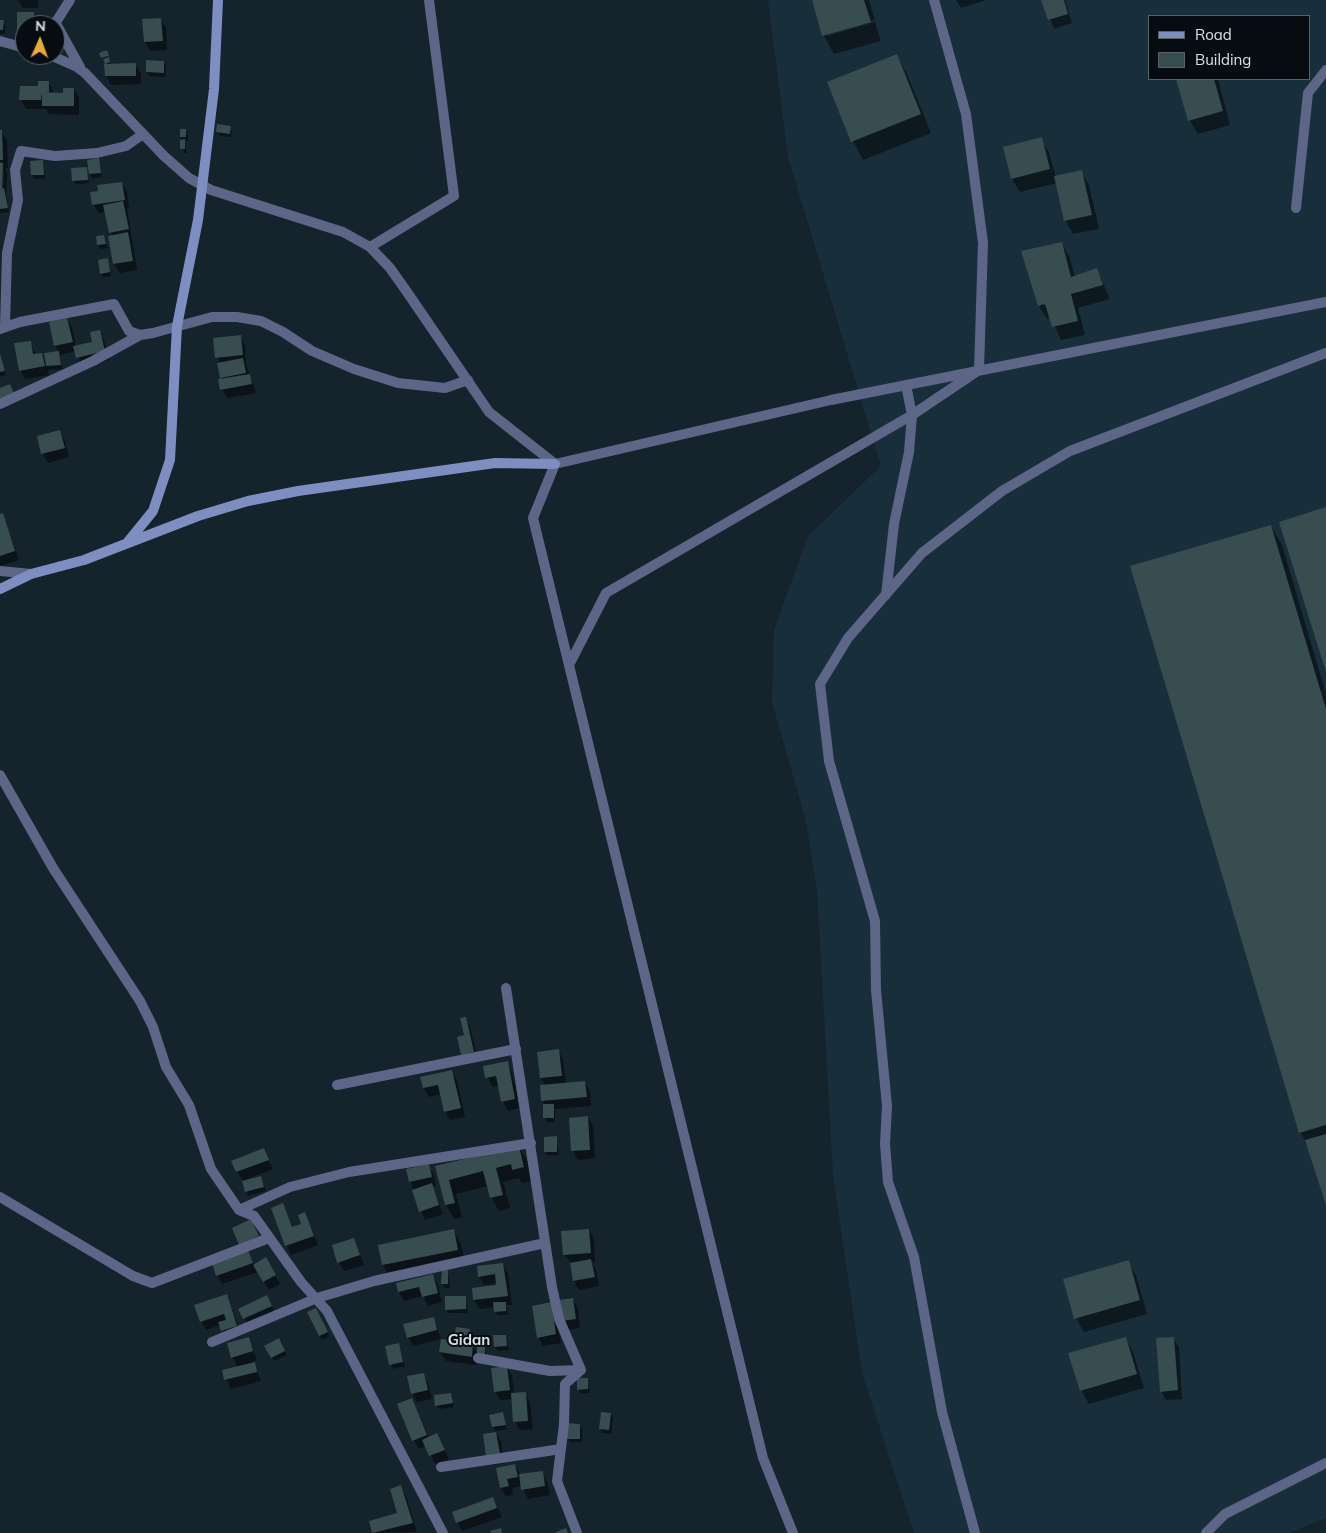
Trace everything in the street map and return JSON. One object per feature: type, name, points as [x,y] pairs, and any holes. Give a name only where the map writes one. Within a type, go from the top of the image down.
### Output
[{"type":"street","points":[[60,15],[70,0]]},
{"type":"street","points":[[126,544],[153,511],[170,460],[177,326],[198,220],[214,89],[218,0]]},
{"type":"street","points":[[370,247],[454,196],[430,0]]},
{"type":"street","points":[[934,0],[966,114],[983,243],[979,370]]},
{"type":"street","points":[[0,41],[15,44]]},
{"type":"street","points":[[65,44],[73,59],[85,73],[143,134],[189,178],[202,185],[315,221],[343,232],[370,247],[390,268],[489,412],[555,464]]},
{"type":"street","points":[[65,61],[78,67],[85,73]]},
{"type":"street","points":[[1296,208],[1308,93],[1326,70]]},
{"type":"street","points":[[143,134],[126,146],[97,153],[55,156],[21,151],[15,170],[18,200],[4,264],[2,328],[55,314],[114,304],[129,331],[140,334],[153,333],[212,317],[237,316],[261,321],[283,332],[312,351],[354,369],[398,384],[444,388],[468,380]]},
{"type":"street","points":[[0,589],[31,574],[84,560],[206,514],[248,501],[298,491],[495,463],[555,464],[831,400],[1326,302]]},
{"type":"street","points":[[0,404],[93,361],[140,334]]},
{"type":"street","points":[[975,1533],[942,1412],[914,1257],[888,1182],[885,1144],[887,1106],[876,990],[875,921],[829,761],[820,684],[848,638],[922,553],[1002,491],[1070,451],[1326,353]]},
{"type":"street","points":[[569,665],[606,593],[912,415],[979,370]]},
{"type":"street","points":[[886,595],[894,524],[909,452],[912,415],[906,385]]},
{"type":"street","points":[[555,464],[533,518],[763,1458],[793,1533]]},
{"type":"street","points":[[0,571],[31,574]]},
{"type":"street","points":[[0,775],[53,868],[140,1001],[153,1027],[166,1067],[189,1105],[211,1169],[238,1210],[254,1216],[301,1282],[317,1298],[335,1326],[382,1421],[442,1533]]},
{"type":"street","points":[[506,988],[545,1243],[559,1319],[581,1370]]},
{"type":"street","points":[[337,1085],[516,1049]]},
{"type":"street","points":[[238,1210],[290,1187],[349,1172],[530,1143]]},
{"type":"street","points":[[0,1197],[133,1276],[152,1282],[269,1238]]},
{"type":"street","points":[[212,1342],[317,1298],[374,1281],[545,1243]]},
{"type":"street","points":[[478,1358],[550,1370],[581,1370]]},
{"type":"street","points":[[577,1533],[557,1481],[565,1384],[581,1370]]},
{"type":"street","points":[[441,1467],[561,1449]]},
{"type":"street","points":[[1206,1533],[1225,1514],[1323,1464]]},
{"type":"shaded area","points":[[768,0],[1326,0],[1326,1518],[1289,1533],[914,1533],[862,1373],[833,1175],[817,890],[806,821],[772,702],[774,630],[808,536],[881,466],[788,157]]},
{"type":"building","points":[[812,0],[864,0],[871,22],[822,36]]},
{"type":"building","points":[[1041,0],[1064,0],[1068,14],[1048,20]]},
{"type":"building","points":[[17,12],[34,12],[34,15],[17,15]]},
{"type":"building","points":[[161,18],[163,41],[144,42],[142,19]]},
{"type":"building","points":[[0,20],[4,20],[3,30],[0,30]]},
{"type":"building","points":[[107,50],[109,56],[101,58],[99,53]]},
{"type":"building","points":[[897,54],[921,114],[851,142],[827,82]]},
{"type":"building","points":[[109,57],[110,62],[105,64],[103,59]]},
{"type":"building","points":[[146,60],[164,61],[164,73],[146,72]]},
{"type":"building","points":[[136,63],[136,76],[105,76],[104,64]]},
{"type":"building","points":[[1176,80],[1214,80],[1223,111],[1188,121]]},
{"type":"building","points":[[38,81],[49,81],[49,92],[42,92],[41,100],[19,100],[20,86],[38,86]]},
{"type":"building","points":[[63,88],[74,88],[74,106],[42,106],[42,92],[63,93]]},
{"type":"building","points":[[217,124],[231,126],[230,134],[216,132]]},
{"type":"building","points":[[180,129],[186,129],[186,137],[180,137]]},
{"type":"building","points":[[0,130],[2,130],[3,160],[0,160]]},
{"type":"building","points":[[1042,137],[1050,169],[1011,179],[1003,147]]},
{"type":"building","points":[[185,139],[185,149],[180,149],[180,140]]},
{"type":"building","points":[[99,158],[101,173],[89,174],[87,160]]},
{"type":"building","points":[[43,160],[44,175],[31,175],[30,161]]},
{"type":"building","points":[[0,162],[3,163],[2,189],[0,189]]},
{"type":"building","points":[[87,167],[88,180],[72,181],[71,168]]},
{"type":"building","points":[[1082,170],[1092,215],[1064,221],[1054,176]]},
{"type":"building","points":[[122,182],[125,200],[92,205],[90,192],[98,191],[97,185]]},
{"type":"building","points":[[4,188],[8,208],[0,209],[0,189]]},
{"type":"building","points":[[123,201],[129,229],[109,233],[103,205]]},
{"type":"building","points":[[128,232],[133,261],[113,264],[108,236]]},
{"type":"building","points":[[104,235],[106,244],[97,245],[96,236]]},
{"type":"building","points":[[1062,242],[1071,277],[1097,268],[1103,285],[1071,294],[1078,321],[1052,327],[1045,304],[1038,306],[1021,251]]},
{"type":"building","points":[[108,258],[110,272],[100,274],[98,260]]},
{"type":"building","points":[[67,318],[73,342],[54,346],[49,322]]},
{"type":"building","points":[[100,330],[105,351],[76,358],[73,346],[92,342],[90,332]]},
{"type":"building","points":[[241,335],[243,355],[215,358],[213,338]]},
{"type":"building","points":[[31,341],[33,354],[42,353],[45,366],[19,371],[14,343]]},
{"type":"building","points":[[59,351],[61,365],[46,366],[44,353]]},
{"type":"building","points":[[0,354],[5,371],[0,372]]},
{"type":"building","points":[[243,358],[246,373],[220,378],[217,363]]},
{"type":"building","points":[[250,374],[252,384],[220,390],[218,379]]},
{"type":"building","points":[[10,384],[14,393],[0,399],[0,388]]},
{"type":"building","points":[[60,430],[65,448],[41,454],[37,436]]},
{"type":"building","points":[[1326,507],[1326,672],[1279,522]]},
{"type":"building","points":[[3,513],[15,551],[0,556],[0,514]]},
{"type":"building","points":[[1271,525],[1326,709],[1326,1125],[1299,1133],[1130,566]]},
{"type":"building","points":[[466,1017],[474,1052],[461,1055],[457,1037],[464,1035],[460,1018]]},
{"type":"building","points":[[559,1049],[562,1076],[540,1078],[537,1052]]},
{"type":"building","points":[[508,1061],[515,1099],[501,1102],[496,1076],[485,1078],[483,1066]]},
{"type":"building","points":[[452,1070],[461,1108],[444,1112],[438,1085],[423,1088],[420,1077]]},
{"type":"building","points":[[585,1081],[587,1097],[541,1101],[540,1085]]},
{"type":"building","points":[[543,1104],[554,1104],[554,1118],[543,1118]]},
{"type":"building","points":[[588,1116],[590,1150],[571,1151],[569,1118]]},
{"type":"building","points":[[1326,1134],[1326,1205],[1305,1140]]},
{"type":"building","points":[[557,1136],[557,1152],[544,1152],[544,1137]]},
{"type":"building","points":[[519,1146],[524,1167],[512,1170],[511,1164],[496,1168],[503,1195],[490,1198],[483,1171],[449,1180],[455,1203],[445,1205],[435,1166]]},
{"type":"building","points":[[264,1148],[269,1160],[236,1172],[231,1161]]},
{"type":"building","points":[[429,1164],[432,1177],[409,1182],[406,1169]]},
{"type":"building","points":[[261,1176],[264,1187],[245,1192],[242,1181]]},
{"type":"building","points":[[432,1183],[439,1205],[419,1212],[412,1190]]},
{"type":"building","points":[[283,1203],[292,1227],[301,1224],[298,1215],[305,1212],[314,1236],[285,1246],[271,1208]]},
{"type":"building","points":[[251,1219],[259,1236],[239,1245],[232,1228]]},
{"type":"building","points":[[454,1229],[458,1250],[382,1265],[378,1245]]},
{"type":"building","points":[[589,1229],[591,1253],[563,1255],[561,1231]]},
{"type":"building","points":[[354,1238],[360,1255],[337,1263],[332,1245]]},
{"type":"building","points":[[248,1250],[253,1263],[216,1276],[212,1263]]},
{"type":"building","points":[[266,1257],[276,1275],[263,1282],[253,1265]]},
{"type":"building","points":[[591,1259],[595,1277],[573,1281],[570,1263]]},
{"type":"building","points":[[1129,1260],[1140,1300],[1074,1319],[1063,1279]]},
{"type":"building","points":[[503,1263],[508,1296],[473,1300],[472,1288],[496,1285],[495,1274],[478,1277],[477,1266]]},
{"type":"building","points":[[442,1270],[448,1270],[448,1284],[441,1284]]},
{"type":"building","points":[[433,1274],[438,1293],[422,1297],[419,1287],[398,1292],[396,1283]]},
{"type":"building","points":[[227,1294],[237,1326],[221,1331],[218,1322],[226,1320],[224,1314],[200,1322],[194,1305]]},
{"type":"building","points":[[267,1295],[272,1306],[243,1319],[238,1309]]},
{"type":"building","points":[[445,1296],[466,1296],[466,1309],[445,1310]]},
{"type":"building","points":[[573,1298],[576,1319],[562,1321],[559,1300]]},
{"type":"building","points":[[493,1302],[506,1302],[506,1311],[494,1312]]},
{"type":"building","points":[[551,1302],[556,1334],[537,1338],[532,1306]]},
{"type":"building","points":[[316,1308],[328,1332],[319,1336],[307,1312]]},
{"type":"building","points":[[434,1317],[437,1330],[407,1338],[403,1324]]},
{"type":"building","points":[[456,1327],[470,1329],[469,1339],[454,1338]]},
{"type":"building","points":[[493,1335],[506,1335],[507,1346],[494,1347]]},
{"type":"building","points":[[249,1337],[253,1351],[231,1358],[227,1343]]},
{"type":"building","points":[[1126,1337],[1137,1374],[1080,1391],[1068,1353]]},
{"type":"building","points":[[1174,1337],[1178,1390],[1160,1392],[1156,1338]]},
{"type":"building","points":[[279,1338],[285,1351],[271,1358],[264,1346]]},
{"type":"building","points":[[441,1339],[473,1343],[472,1357],[439,1352]]},
{"type":"building","points":[[399,1343],[403,1362],[389,1365],[385,1346]]},
{"type":"building","points":[[477,1345],[485,1345],[485,1357],[477,1357]]},
{"type":"building","points":[[255,1362],[257,1372],[224,1380],[222,1370]]},
{"type":"building","points":[[507,1366],[510,1390],[494,1392],[491,1368]]},
{"type":"building","points":[[424,1373],[428,1390],[411,1394],[407,1376]]},
{"type":"building","points":[[577,1378],[588,1378],[588,1389],[577,1390]]},
{"type":"building","points":[[526,1392],[528,1421],[513,1422],[511,1393]]},
{"type":"building","points":[[451,1393],[453,1403],[435,1406],[434,1395]]},
{"type":"building","points":[[412,1398],[427,1435],[412,1441],[397,1404]]},
{"type":"building","points":[[503,1412],[506,1425],[492,1427],[489,1415]]},
{"type":"building","points":[[601,1412],[611,1413],[609,1430],[599,1429]]},
{"type":"building","points":[[566,1423],[580,1424],[580,1439],[566,1439]]},
{"type":"building","points":[[496,1432],[500,1454],[486,1456],[483,1434]]},
{"type":"building","points":[[437,1433],[445,1450],[429,1456],[422,1440]]},
{"type":"building","points":[[515,1464],[518,1477],[507,1479],[509,1486],[500,1488],[496,1468]]},
{"type":"building","points":[[543,1471],[545,1486],[521,1490],[519,1474]]},
{"type":"building","points":[[401,1485],[413,1523],[372,1533],[369,1521],[397,1513],[390,1489]]},
{"type":"building","points":[[493,1497],[497,1508],[456,1523],[452,1512]]},
{"type":"building","points":[[501,1528],[502,1533],[491,1533],[490,1531]]},
{"type":"building","points":[[566,1528],[568,1533],[554,1533]]},
{"type":"district","name":"Gidan","points":[[469,1340]]}]
